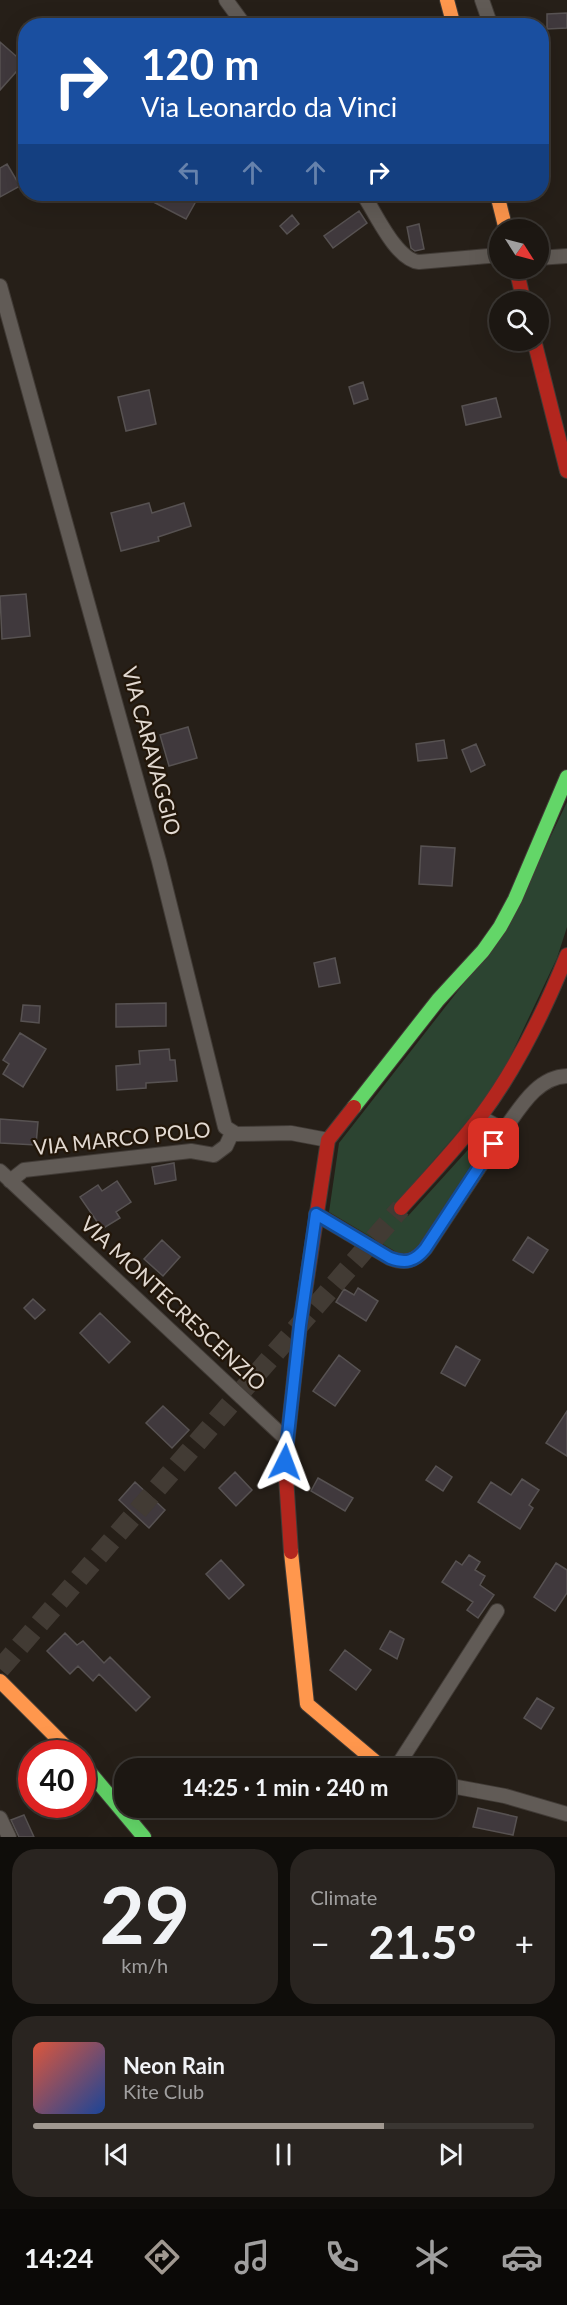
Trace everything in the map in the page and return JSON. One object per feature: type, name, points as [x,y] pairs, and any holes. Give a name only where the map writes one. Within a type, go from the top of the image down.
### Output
[{"type":"street","points":[[226,0],[239,18]]},
{"type":"street","points":[[447,0],[452,18]]},
{"type":"street","points":[[482,0],[488,18]]},
{"type":"street","points":[[367,201],[398,250],[408,260],[419,262],[489,256]]},
{"type":"street","points":[[498,201],[503,219]]},
{"type":"street","points":[[549,257],[567,256]]},
{"type":"street","name":"VIA CARAVAGGIO","points":[[0,286],[159,861],[224,1124],[232,1133]]},
{"type":"street","points":[[537,351],[567,471]]},
{"type":"street","points":[[371,1758],[307,1704],[286,1510],[286,1439],[328,1140],[438,1000],[483,951],[500,927],[515,899],[567,777]]},
{"type":"street","points":[[401,1208],[480,1117],[529,1038],[567,956]]},
{"type":"street","points":[[316,1214],[390,1258],[404,1262],[412,1261],[425,1249],[504,1130],[541,1085],[554,1078],[567,1076]]},
{"type":"street","points":[[480,1117],[504,1130]]},
{"type":"street","points":[[232,1133],[291,1133],[328,1140]]},
{"type":"street","name":"VIA MARCO POLO","points":[[5,1176],[24,1170],[190,1151],[214,1155],[226,1146],[232,1133]]},
{"type":"street","name":"VIA MONTECRESCENZIO","points":[[5,1176],[286,1439]]},
{"type":"street","points":[[402,1758],[497,1611]]},
{"type":"street","points":[[0,1681],[59,1740]]},
{"type":"street","points":[[96,1780],[144,1837]]},
{"type":"street","points":[[456,1787],[505,1796],[567,1814]]},
{"type":"street","points":[[0,1818],[9,1837]]},
{"type":"green space","points":[[567,802],[567,927],[557,958],[504,1070],[479,1108],[395,1205],[408,1216],[485,1131],[493,1135],[415,1253],[403,1256],[329,1212],[339,1143],[507,928]]},
{"type":"building","points":[[567,13],[567,28],[549,29],[547,14]]},
{"type":"building","points":[[0,42],[18,58],[18,70],[0,90]]},
{"type":"building","points":[[7,164],[18,183],[18,187],[0,197],[0,168]]},
{"type":"building","points":[[151,201],[196,201],[186,219]]},
{"type":"building","points":[[359,211],[367,223],[333,248],[324,236]]},
{"type":"building","points":[[292,215],[299,224],[287,234],[280,226]]},
{"type":"building","points":[[419,224],[424,249],[415,251],[411,248],[407,227]]},
{"type":"building","points":[[363,382],[368,399],[354,404],[349,387]]},
{"type":"building","points":[[149,390],[156,424],[126,431],[118,397]]},
{"type":"building","points":[[496,398],[501,417],[466,425],[462,406]]},
{"type":"building","points":[[149,503],[152,513],[184,503],[191,526],[158,537],[159,541],[121,551],[111,513]]},
{"type":"building","points":[[26,594],[30,636],[2,639],[0,596]]},
{"type":"building","points":[[188,727],[197,758],[169,766],[160,735]]},
{"type":"building","points":[[444,740],[447,758],[418,761],[416,744]]},
{"type":"building","points":[[476,744],[485,765],[471,772],[462,750]]},
{"type":"building","points":[[421,846],[455,848],[452,886],[419,884]]},
{"type":"building","points":[[335,958],[340,983],[319,987],[314,963]]},
{"type":"building","points":[[166,1003],[166,1026],[116,1027],[116,1004]]},
{"type":"building","points":[[23,1005],[40,1006],[39,1023],[21,1021]]},
{"type":"building","points":[[20,1033],[46,1049],[23,1087],[3,1074],[9,1064],[3,1060]]},
{"type":"building","points":[[169,1049],[170,1060],[175,1060],[177,1081],[146,1083],[146,1088],[117,1090],[116,1066],[140,1064],[139,1051]]},
{"type":"building","points":[[0,1119],[38,1122],[36,1145],[0,1143]]},
{"type":"building","points":[[174,1163],[176,1180],[155,1184],[152,1167]]},
{"type":"building","points":[[117,1181],[131,1202],[116,1212],[120,1218],[102,1229],[80,1197],[98,1185],[102,1191]]},
{"type":"building","points":[[528,1237],[548,1250],[533,1273],[513,1260]]},
{"type":"building","points":[[162,1240],[180,1257],[163,1276],[144,1259]]},
{"type":"building","points":[[358,1288],[378,1301],[366,1321],[336,1302],[344,1289],[354,1295]]},
{"type":"building","points":[[33,1299],[45,1310],[35,1319],[24,1308]]},
{"type":"building","points":[[100,1313],[130,1342],[109,1363],[80,1333]]},
{"type":"building","points":[[456,1346],[480,1360],[465,1386],[441,1373]]},
{"type":"building","points":[[339,1355],[360,1371],[335,1406],[313,1391]]},
{"type":"building","points":[[163,1406],[189,1430],[172,1448],[146,1423]]},
{"type":"building","points":[[567,1411],[567,1456],[546,1443]]},
{"type":"building","points":[[436,1466],[452,1477],[443,1491],[426,1480]]},
{"type":"building","points":[[235,1472],[252,1490],[236,1506],[219,1488]]},
{"type":"building","points":[[318,1478],[353,1498],[345,1511],[311,1491]]},
{"type":"building","points":[[522,1479],[539,1490],[529,1505],[533,1508],[520,1529],[478,1502],[491,1482],[511,1495]]},
{"type":"building","points":[[135,1482],[165,1510],[149,1528],[119,1500]]},
{"type":"building","points":[[469,1555],[480,1562],[475,1570],[485,1576],[480,1585],[494,1595],[478,1618],[467,1610],[473,1602],[442,1582],[456,1561],[462,1565]]},
{"type":"building","points":[[221,1560],[244,1585],[229,1599],[206,1574]]},
{"type":"building","points":[[556,1563],[567,1570],[567,1593],[555,1611],[534,1597]]},
{"type":"building","points":[[390,1631],[404,1639],[397,1659],[380,1649]]},
{"type":"building","points":[[65,1633],[77,1645],[83,1641],[104,1663],[110,1657],[150,1697],[136,1711],[99,1674],[93,1681],[78,1666],[70,1674],[47,1651]]},
{"type":"building","points":[[345,1650],[371,1670],[356,1690],[330,1670]]},
{"type":"building","points":[[537,1698],[554,1708],[541,1729],[524,1718]]},
{"type":"building","points":[[478,1808],[517,1817],[513,1835],[473,1827]]},
{"type":"building","points":[[25,1818],[34,1837],[19,1837],[11,1820]]},
{"type":"tunnel","points":[[0,1669],[401,1208]]},
{"type":"traffic: fast","points":[[354,1107],[438,1000],[483,951],[500,927],[515,899],[567,777]]},
{"type":"traffic: fast","points":[[96,1780],[144,1837]]},
{"type":"traffic: slow","points":[[447,0],[452,18]]},
{"type":"traffic: slow","points":[[499,201],[503,219]]},
{"type":"traffic: slow","points":[[291,1552],[307,1704],[371,1758]]},
{"type":"traffic: slow","points":[[0,1681],[59,1740]]},
{"type":"traffic: jam","points":[[519,279],[521,291]]},
{"type":"traffic: jam","points":[[537,351],[567,471]]},
{"type":"traffic: jam","points":[[401,1208],[480,1117],[506,1079],[529,1039],[567,955]]},
{"type":"traffic: jam","points":[[291,1552],[285,1462],[300,1325],[328,1140],[354,1107]]},
{"type":"route","points":[[285,1462],[300,1325],[316,1214],[390,1258],[404,1262],[412,1261],[425,1249],[494,1144]]}]
